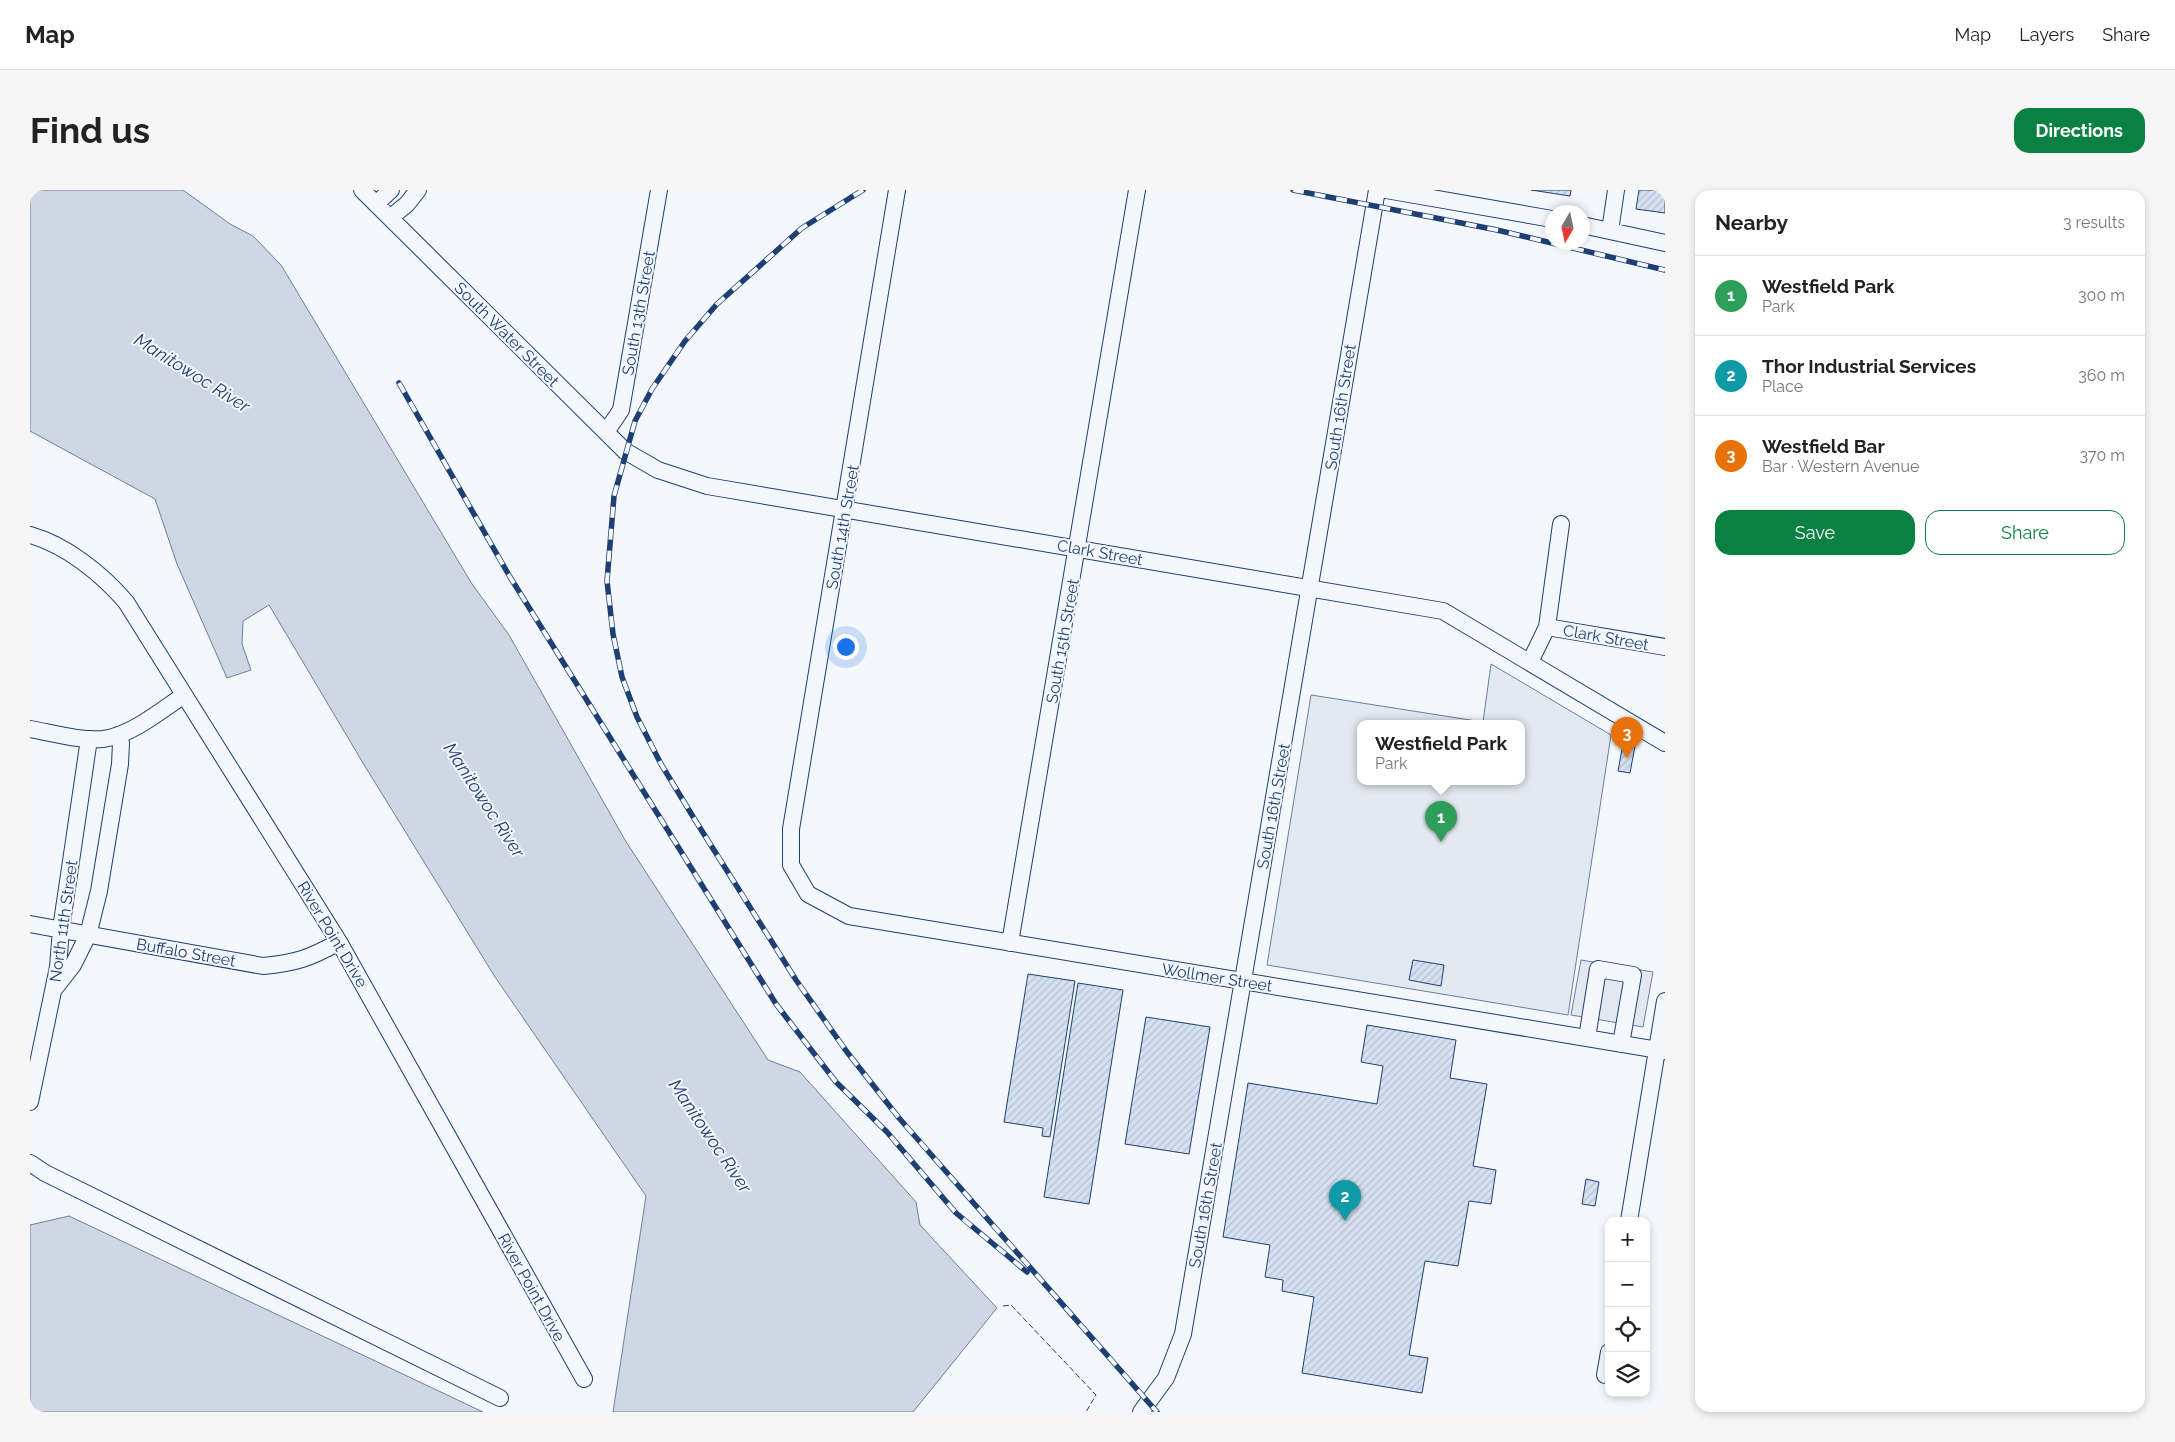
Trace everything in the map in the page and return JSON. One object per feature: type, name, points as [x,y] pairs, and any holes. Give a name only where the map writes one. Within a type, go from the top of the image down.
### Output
[{"type":"street","name":"South Water Street","points":[[362,190],[625,452],[658,470]]},
{"type":"street","points":[[376,204],[391,190]]},
{"type":"street","points":[[390,218],[408,204],[418,190]]},
{"type":"street","name":"South 13th Street","points":[[606,432],[621,410],[659,190]]},
{"type":"street","name":"South 14th Street","points":[[791,865],[791,829],[897,190]]},
{"type":"street","name":"South 15th Street","points":[[1010,943],[1136,190]]},
{"type":"street","name":"South 16th Street","points":[[1141,1412],[1166,1378],[1183,1334],[1377,190]]},
{"type":"street","points":[[1386,190],[1545,218]]},
{"type":"street","points":[[1610,231],[1616,190]]},
{"type":"street","points":[[1590,227],[1665,243]]},
{"type":"street","name":"Clark Street","points":[[658,470],[707,486],[1444,611],[1665,744]]},
{"type":"street","points":[[1530,662],[1547,626],[1560,524]]},
{"type":"street","name":"River Point Drive","points":[[30,535],[66,552],[108,581],[126,602],[339,942],[584,1379]]},
{"type":"street","name":"Clark Street","points":[[1547,626],[1665,647]]},
{"type":"street","points":[[30,729],[105,739],[148,719],[184,695]]},
{"type":"street","name":"North 11th Street","points":[[53,989],[73,965],[88,935],[99,891],[121,753],[118,734]]},
{"type":"street","name":"North 11th Street","points":[[30,1102],[53,989],[89,738]]},
{"type":"street","name":"Wollmer Street","points":[[791,865],[808,894],[849,916],[1661,1050]]},
{"type":"street","name":"Buffalo Street","points":[[30,924],[263,966],[290,964],[313,956],[339,942]]},
{"type":"street","points":[[1586,1038],[1598,969],[1633,975],[1621,1044]]},
{"type":"street","points":[[1630,1217],[1661,1050],[1665,1000]]},
{"type":"street","points":[[30,1163],[45,1173],[500,1398]]},
{"type":"shaded area","points":[[1491,664],[1611,735],[1568,1015],[1267,965],[1311,695],[1470,720],[1357,720],[1357,785],[1525,785],[1525,720],[1483,720]]},
{"type":"shaded area","points":[[1581,960],[1653,972],[1643,1027],[1571,1015]]},
{"type":"water","name":"Manitowoc River","points":[[30,190],[183,190],[230,224],[253,236],[281,265],[472,584],[509,635],[625,840],[768,1060],[800,1072],[916,1202],[920,1225],[997,1308],[913,1412],[613,1412],[646,1196],[495,977],[363,763],[269,605],[243,621],[242,644],[251,670],[227,678],[177,564],[155,499],[30,431]]},
{"type":"water","points":[[69,1216],[483,1412],[30,1412],[30,1225]]},
{"type":"building","points":[[1531,190],[1571,190],[1570,196]]},
{"type":"building","points":[[1639,190],[1665,190],[1665,213],[1636,209]]},
{"type":"building","points":[[1623,744],[1635,746],[1630,773],[1618,771]]},
{"type":"building","points":[[1413,960],[1444,965],[1441,986],[1409,980]]},
{"type":"building","points":[[1028,974],[1075,981],[1050,1137],[1042,1136],[1043,1128],[1004,1122]]},
{"type":"building","points":[[1078,983],[1123,990],[1089,1204],[1044,1197]]},
{"type":"building","points":[[1146,1017],[1210,1027],[1189,1154],[1125,1144]]},
{"type":"building","points":[[1367,1025],[1456,1040],[1450,1078],[1487,1084],[1473,1166],[1496,1170],[1491,1204],[1469,1201],[1458,1266],[1425,1261],[1409,1355],[1428,1358],[1422,1393],[1302,1373],[1314,1297],[1282,1291],[1283,1280],[1265,1277],[1270,1245],[1223,1237],[1248,1083],[1377,1104],[1383,1066],[1361,1062]]},
{"type":"building","points":[[1586,1179],[1599,1182],[1595,1206],[1582,1204]]},
{"type":"railway","points":[[863,190],[802,228],[717,304],[685,341],[652,389],[635,421],[614,496],[607,581],[613,634],[622,677],[637,717],[661,764],[796,980],[847,1052],[899,1118],[1157,1412]]},
{"type":"railway","points":[[1293,190],[1497,230],[1665,270]]},
{"type":"railway","points":[[399,383],[510,577],[776,1004],[836,1082],[887,1132],[956,1213],[1027,1272]]},
{"type":"fence","points":[[1003,1306],[1011,1305],[1096,1395],[1086,1412]]},
{"type":"place","name":"Westfield Bar","points":[[1627,758]]},
{"type":"place","name":"Westfield Park","points":[[1441,842]]},
{"type":"place","name":"Thor Industrial Services","points":[[1345,1221]]}]
